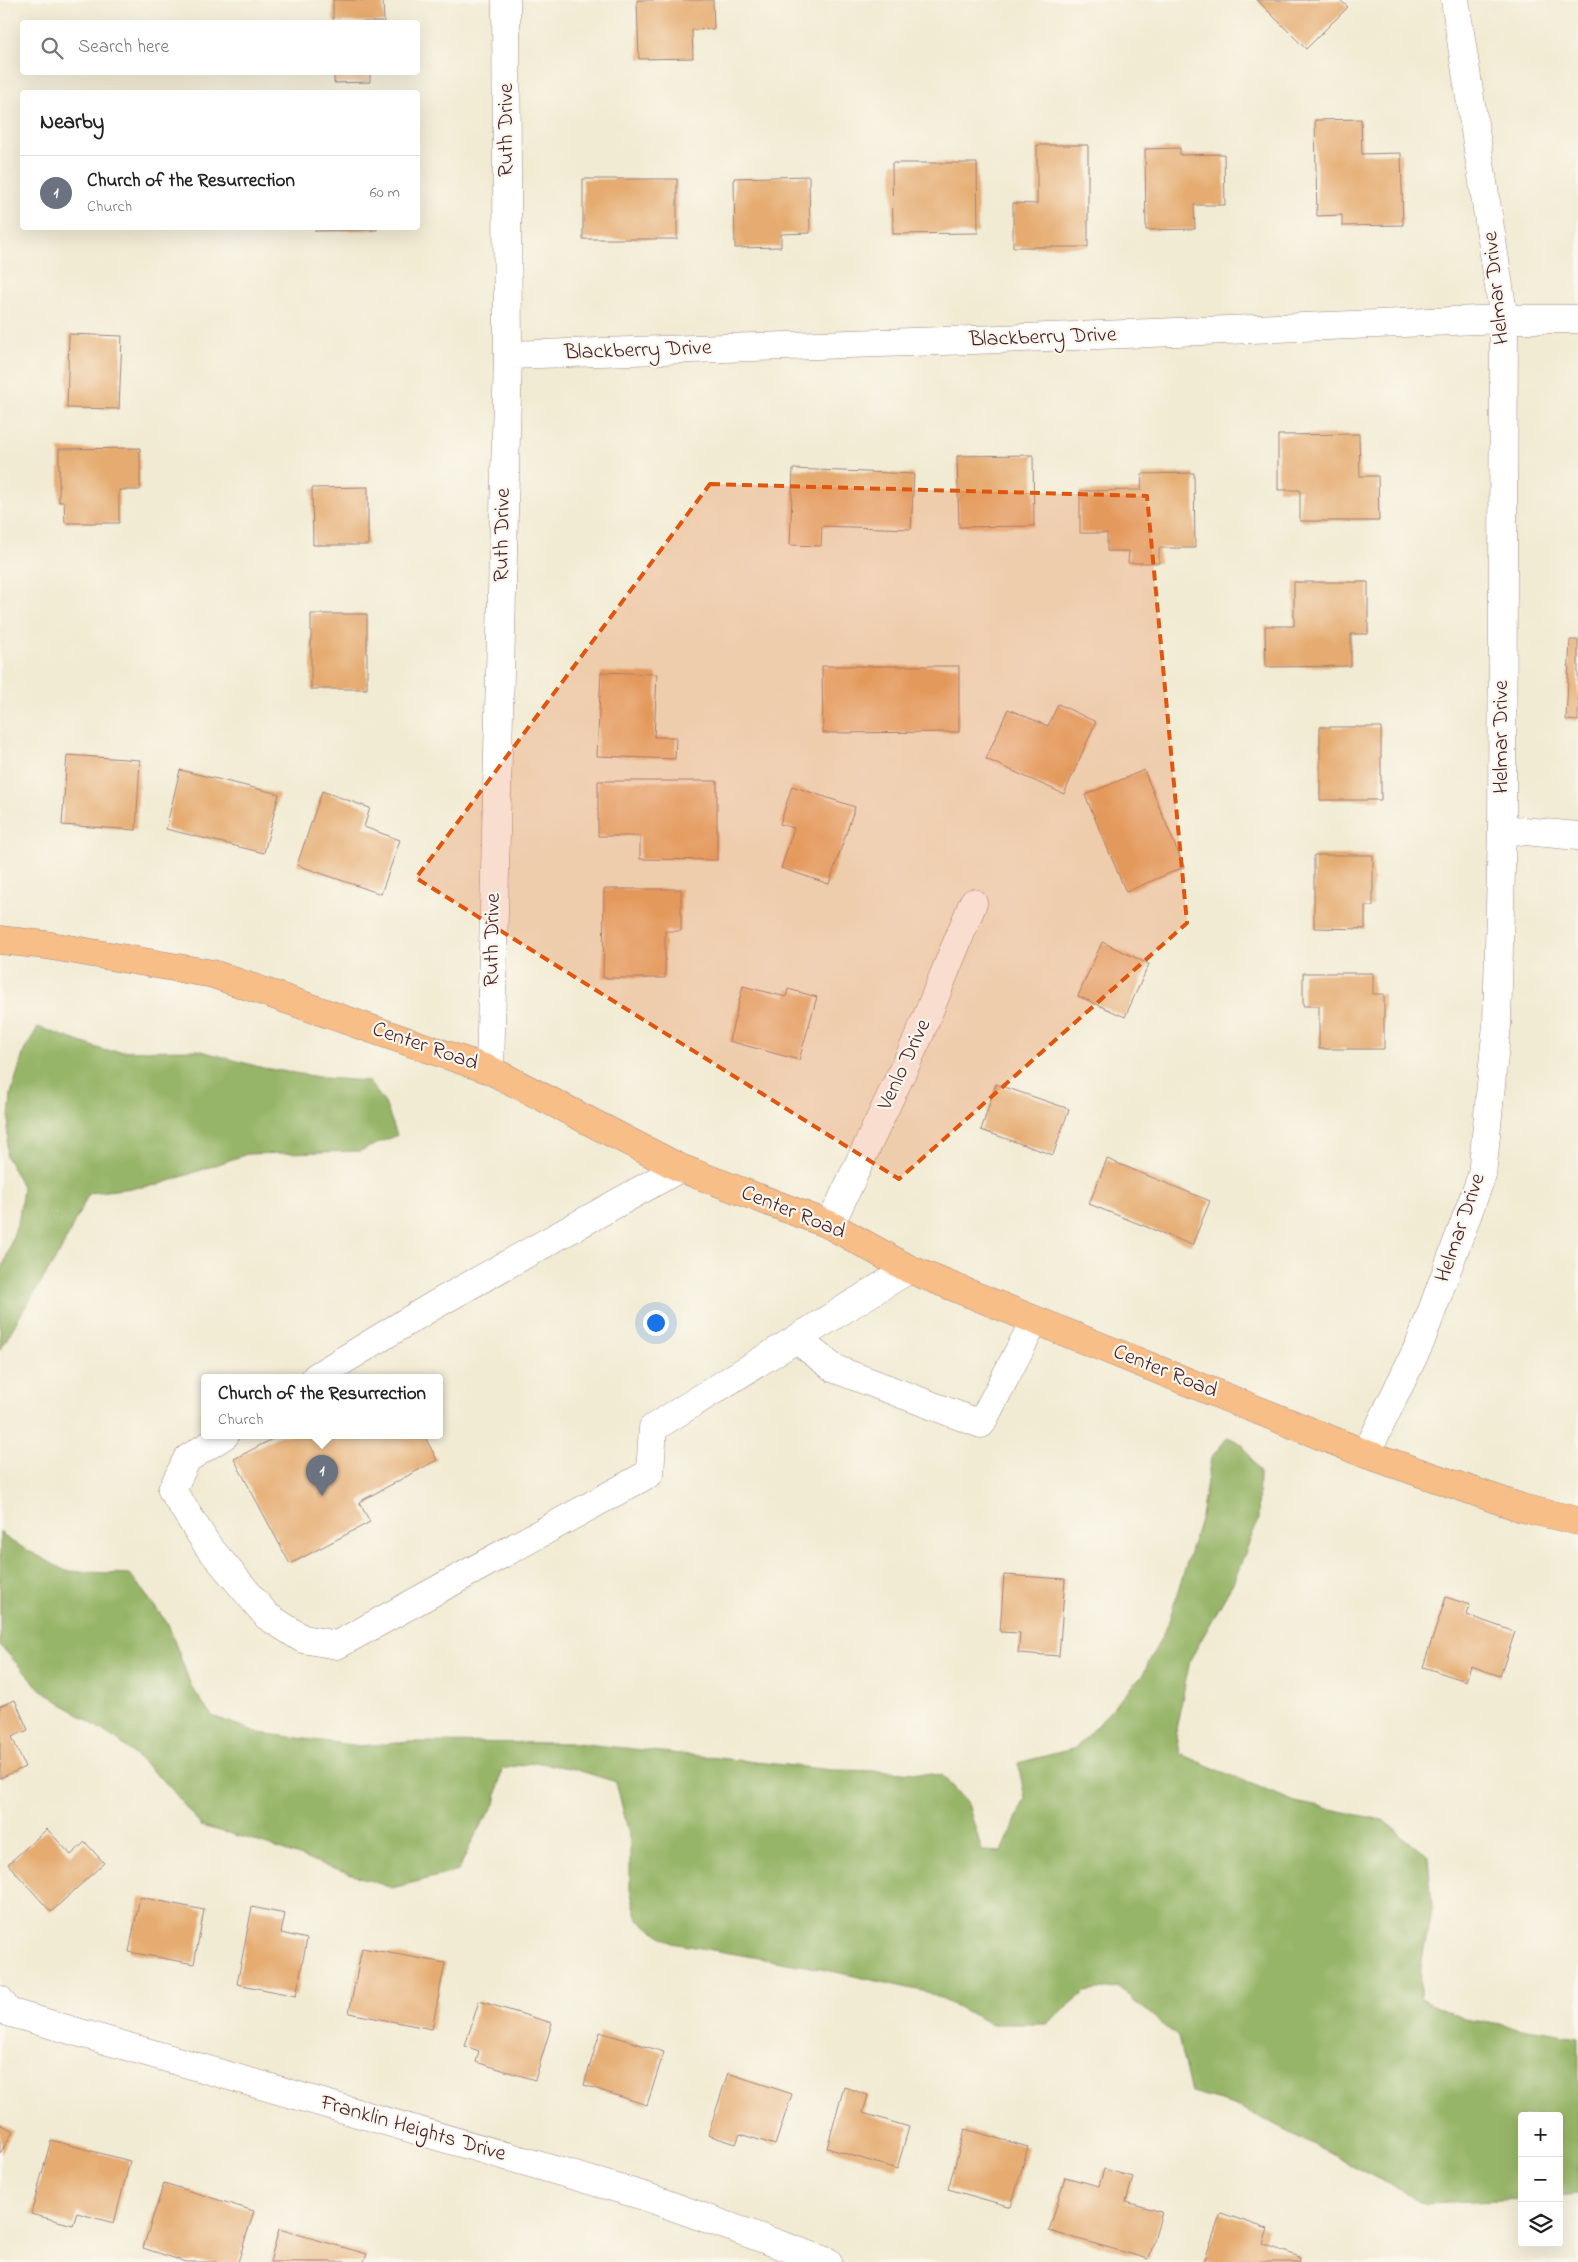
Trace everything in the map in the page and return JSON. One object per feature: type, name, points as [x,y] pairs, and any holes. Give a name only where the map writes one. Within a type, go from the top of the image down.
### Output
[{"type":"main road","name":"Center Road","points":[[0,940],[46,945],[214,974],[490,1070],[680,1168],[830,1224],[909,1269],[1366,1454],[1522,1508],[1578,1522]]},
{"type":"street","name":"Ruth Drive","points":[[490,1070],[508,355],[506,0]]},
{"type":"street","name":"Helmar Drive","points":[[1366,1454],[1420,1343],[1482,1175],[1497,1025],[1502,829],[1504,320],[1456,0]]},
{"type":"street","name":"Blackberry Drive","points":[[508,355],[1578,319]]},
{"type":"street","points":[[1502,829],[1578,836]]},
{"type":"street","name":"Venlo Drive","points":[[830,1224],[919,1036],[973,903]]},
{"type":"street","points":[[321,1374],[430,1307],[680,1168]]},
{"type":"street","points":[[219,1439],[188,1460],[172,1490],[208,1546],[267,1616],[303,1639],[337,1645],[650,1472],[653,1428],[909,1269]]},
{"type":"street","points":[[796,1339],[835,1368],[982,1424],[1035,1320]]},
{"type":"street","name":"Franklin Heights Drive","points":[[0,2000],[8,2012],[644,2196],[828,2262]]},
{"type":"highlighted area","points":[[710,484],[1147,496],[1187,923],[899,1179],[416,878]]},
{"type":"green space","points":[[38,1027],[106,1051],[198,1050],[263,1068],[325,1078],[368,1081],[385,1103],[397,1135],[360,1151],[247,1154],[158,1185],[89,1193],[60,1252],[0,1351],[0,1276],[19,1218],[23,1188],[6,1156],[11,1094],[24,1051]]},
{"type":"green space","points":[[1228,1437],[1242,1444],[1259,1472],[1258,1520],[1234,1581],[1190,1660],[1176,1729],[1180,1754],[1295,1802],[1383,1820],[1428,1857],[1432,1905],[1421,1966],[1420,1999],[1464,2019],[1578,2037],[1578,2194],[1563,2196],[1563,2112],[1518,2112],[1518,2199],[1426,2203],[1235,2105],[1191,2093],[1178,2037],[1118,1987],[1085,1992],[1046,2024],[992,2024],[927,1992],[822,1969],[672,1943],[638,1920],[630,1890],[630,1838],[616,1782],[574,1769],[535,1762],[502,1769],[495,1804],[477,1831],[458,1871],[392,1888],[250,1839],[201,1826],[169,1786],[120,1742],[40,1689],[0,1645],[0,1531],[9,1540],[66,1571],[130,1574],[168,1624],[191,1686],[212,1716],[259,1733],[360,1746],[409,1742],[576,1743],[832,1770],[889,1771],[942,1775],[968,1804],[982,1851],[1002,1852],[1025,1798],[1018,1763],[1076,1748],[1142,1676],[1168,1624],[1201,1516],[1211,1458]]},
{"type":"building","points":[[333,0],[383,0],[384,20],[333,20]]},
{"type":"building","points":[[637,0],[713,0],[714,29],[692,30],[693,58],[639,59]]},
{"type":"building","points":[[1257,0],[1340,0],[1348,7],[1306,49]]},
{"type":"building","points":[[334,75],[370,75],[370,82],[334,83]]},
{"type":"building","points":[[1361,119],[1362,154],[1401,153],[1403,225],[1342,226],[1342,215],[1317,216],[1315,120]]},
{"type":"building","points":[[1037,145],[1088,145],[1088,247],[1013,247],[1013,203],[1037,204]]},
{"type":"building","points":[[1180,148],[1180,155],[1224,154],[1225,205],[1194,205],[1195,229],[1146,230],[1145,149]]},
{"type":"building","points":[[892,163],[977,163],[978,233],[893,234]]},
{"type":"building","points":[[809,176],[810,233],[781,234],[781,247],[735,248],[734,178]]},
{"type":"building","points":[[583,179],[677,179],[677,239],[583,239]]},
{"type":"building","points":[[315,230],[377,230],[315,231]]},
{"type":"building","points":[[69,334],[122,336],[119,409],[67,408]]},
{"type":"building","points":[[1359,434],[1360,476],[1378,476],[1379,521],[1300,521],[1300,490],[1278,490],[1278,435]]},
{"type":"building","points":[[140,448],[140,490],[119,490],[119,523],[65,523],[64,502],[59,502],[59,449]]},
{"type":"building","points":[[1033,455],[1034,526],[959,527],[957,456]]},
{"type":"building","points":[[793,469],[914,474],[911,529],[822,526],[821,546],[790,545]]},
{"type":"building","points":[[1194,473],[1195,548],[1159,548],[1159,563],[1128,563],[1129,551],[1107,551],[1107,533],[1080,533],[1080,491],[1141,490],[1142,474]]},
{"type":"building","points":[[368,487],[368,545],[313,545],[312,488]]},
{"type":"building","points":[[1294,582],[1368,582],[1368,634],[1351,634],[1351,666],[1266,667],[1265,626],[1294,626]]},
{"type":"building","points":[[311,614],[367,614],[367,689],[311,689]]},
{"type":"building","points":[[1570,640],[1578,640],[1578,721],[1566,720]]},
{"type":"building","points":[[822,666],[959,666],[959,732],[823,733]]},
{"type":"building","points":[[601,672],[657,674],[654,737],[676,737],[675,759],[597,756]]},
{"type":"building","points":[[1058,704],[1096,722],[1064,794],[986,759],[1008,709],[1048,726]]},
{"type":"building","points":[[1320,727],[1381,727],[1381,800],[1320,800]]},
{"type":"building","points":[[67,755],[140,760],[136,830],[62,825]]},
{"type":"building","points":[[180,770],[279,794],[264,853],[166,829]]},
{"type":"building","points":[[1144,770],[1184,867],[1126,892],[1085,795]]},
{"type":"building","points":[[598,781],[717,781],[717,860],[640,859],[640,836],[598,836]]},
{"type":"building","points":[[792,786],[855,807],[829,884],[781,868],[794,828],[780,824]]},
{"type":"building","points":[[322,791],[370,808],[364,827],[400,840],[381,894],[297,865]]},
{"type":"building","points":[[1314,855],[1373,855],[1373,906],[1365,906],[1365,929],[1314,928]]},
{"type":"building","points":[[604,889],[681,889],[681,931],[665,931],[665,978],[603,978]]},
{"type":"building","points":[[1102,942],[1149,964],[1125,1017],[1078,996]]},
{"type":"building","points":[[1303,973],[1373,973],[1373,994],[1384,994],[1384,1049],[1319,1049],[1319,1006],[1303,1006]]},
{"type":"building","points":[[743,986],[786,997],[788,989],[817,997],[799,1060],[729,1041]]},
{"type":"building","points":[[996,1084],[1069,1109],[1053,1155],[981,1130]]},
{"type":"building","points":[[1107,1159],[1210,1201],[1192,1245],[1089,1204]]},
{"type":"building","points":[[272,1439],[426,1439],[437,1460],[359,1502],[370,1522],[290,1564],[234,1459]]},
{"type":"building","points":[[1004,1575],[1065,1579],[1059,1656],[1018,1653],[1020,1633],[1000,1632]]},
{"type":"building","points":[[1446,1597],[1470,1605],[1467,1615],[1515,1632],[1500,1676],[1471,1666],[1466,1681],[1423,1667]]},
{"type":"building","points":[[15,1700],[28,1730],[12,1737],[25,1767],[0,1778],[0,1706]]},
{"type":"building","points":[[47,1829],[71,1855],[85,1842],[104,1863],[51,1912],[8,1864]]},
{"type":"building","points":[[140,1897],[204,1910],[194,1964],[129,1952]]},
{"type":"building","points":[[252,1907],[285,1914],[281,1933],[307,1939],[296,1996],[237,1984]]},
{"type":"building","points":[[362,1948],[445,1963],[432,2029],[349,2013]]},
{"type":"building","points":[[479,2001],[552,2023],[535,2080],[476,2062],[479,2051],[465,2046]]},
{"type":"building","points":[[600,2032],[664,2052],[647,2105],[584,2085]]},
{"type":"building","points":[[728,2073],[792,2094],[775,2145],[740,2134],[736,2144],[708,2135]]},
{"type":"building","points":[[844,2087],[868,2095],[863,2113],[909,2127],[897,2169],[827,2148]]},
{"type":"building","points":[[0,2124],[13,2131],[0,2154]]},
{"type":"building","points":[[965,2129],[1028,2147],[1011,2207],[948,2189]]},
{"type":"building","points":[[51,2140],[130,2161],[114,2223],[77,2213],[73,2225],[31,2214]]},
{"type":"building","points":[[1104,2169],[1133,2177],[1126,2202],[1162,2212],[1149,2259],[1049,2231],[1065,2177],[1099,2186]]},
{"type":"building","points":[[164,2183],[254,2211],[238,2262],[186,2262],[143,2248]]},
{"type":"building","points":[[1221,2213],[1268,2229],[1263,2244],[1300,2257],[1299,2262],[1204,2262]]},
{"type":"building","points":[[279,2229],[367,2254],[364,2262],[270,2262]]},
{"type":"place","name":"Church of the Resurrection","points":[[322,1496]]}]
